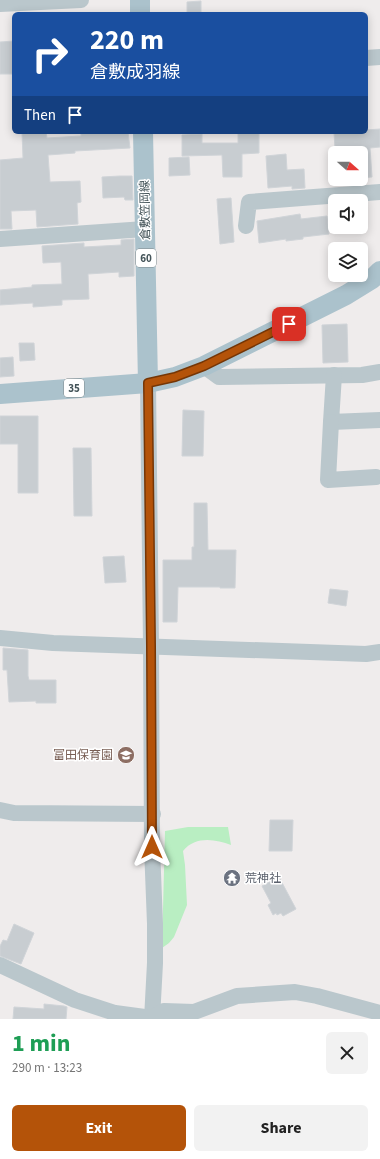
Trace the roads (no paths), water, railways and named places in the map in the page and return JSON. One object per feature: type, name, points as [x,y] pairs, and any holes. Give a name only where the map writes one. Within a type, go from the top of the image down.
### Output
[{"type":"main road","points":[[140,0],[140,12]]},
{"type":"main road","name":"倉敷笠岡線","points":[[143,134],[148,383]]},
{"type":"main road","name":"35","points":[[0,394],[148,383],[175,377],[204,366],[346,295],[372,279],[380,272]]},
{"type":"street","points":[[0,4],[81,0]]},
{"type":"street","points":[[368,58],[380,57]]},
{"type":"street","points":[[246,226],[249,202],[380,192]]},
{"type":"street","points":[[0,239],[145,229]]},
{"type":"street","points":[[204,366],[219,377],[362,375],[380,372]]},
{"type":"street","points":[[334,375],[328,480],[376,476]]},
{"type":"street","points":[[148,383],[155,963],[152,1018]]},
{"type":"street","points":[[331,422],[380,420]]},
{"type":"street","points":[[0,638],[53,643],[366,654],[380,652]]},
{"type":"street","points":[[0,810],[14,813],[153,814]]},
{"type":"street","points":[[0,965],[75,1000],[115,1012],[152,1018],[164,1011],[196,1015],[237,996],[295,992],[317,996],[380,1013]]},
{"type":"place","name":"富田保育園","points":[[126,755]]},
{"type":"place","name":"荒神社","points":[[232,878]]}]
